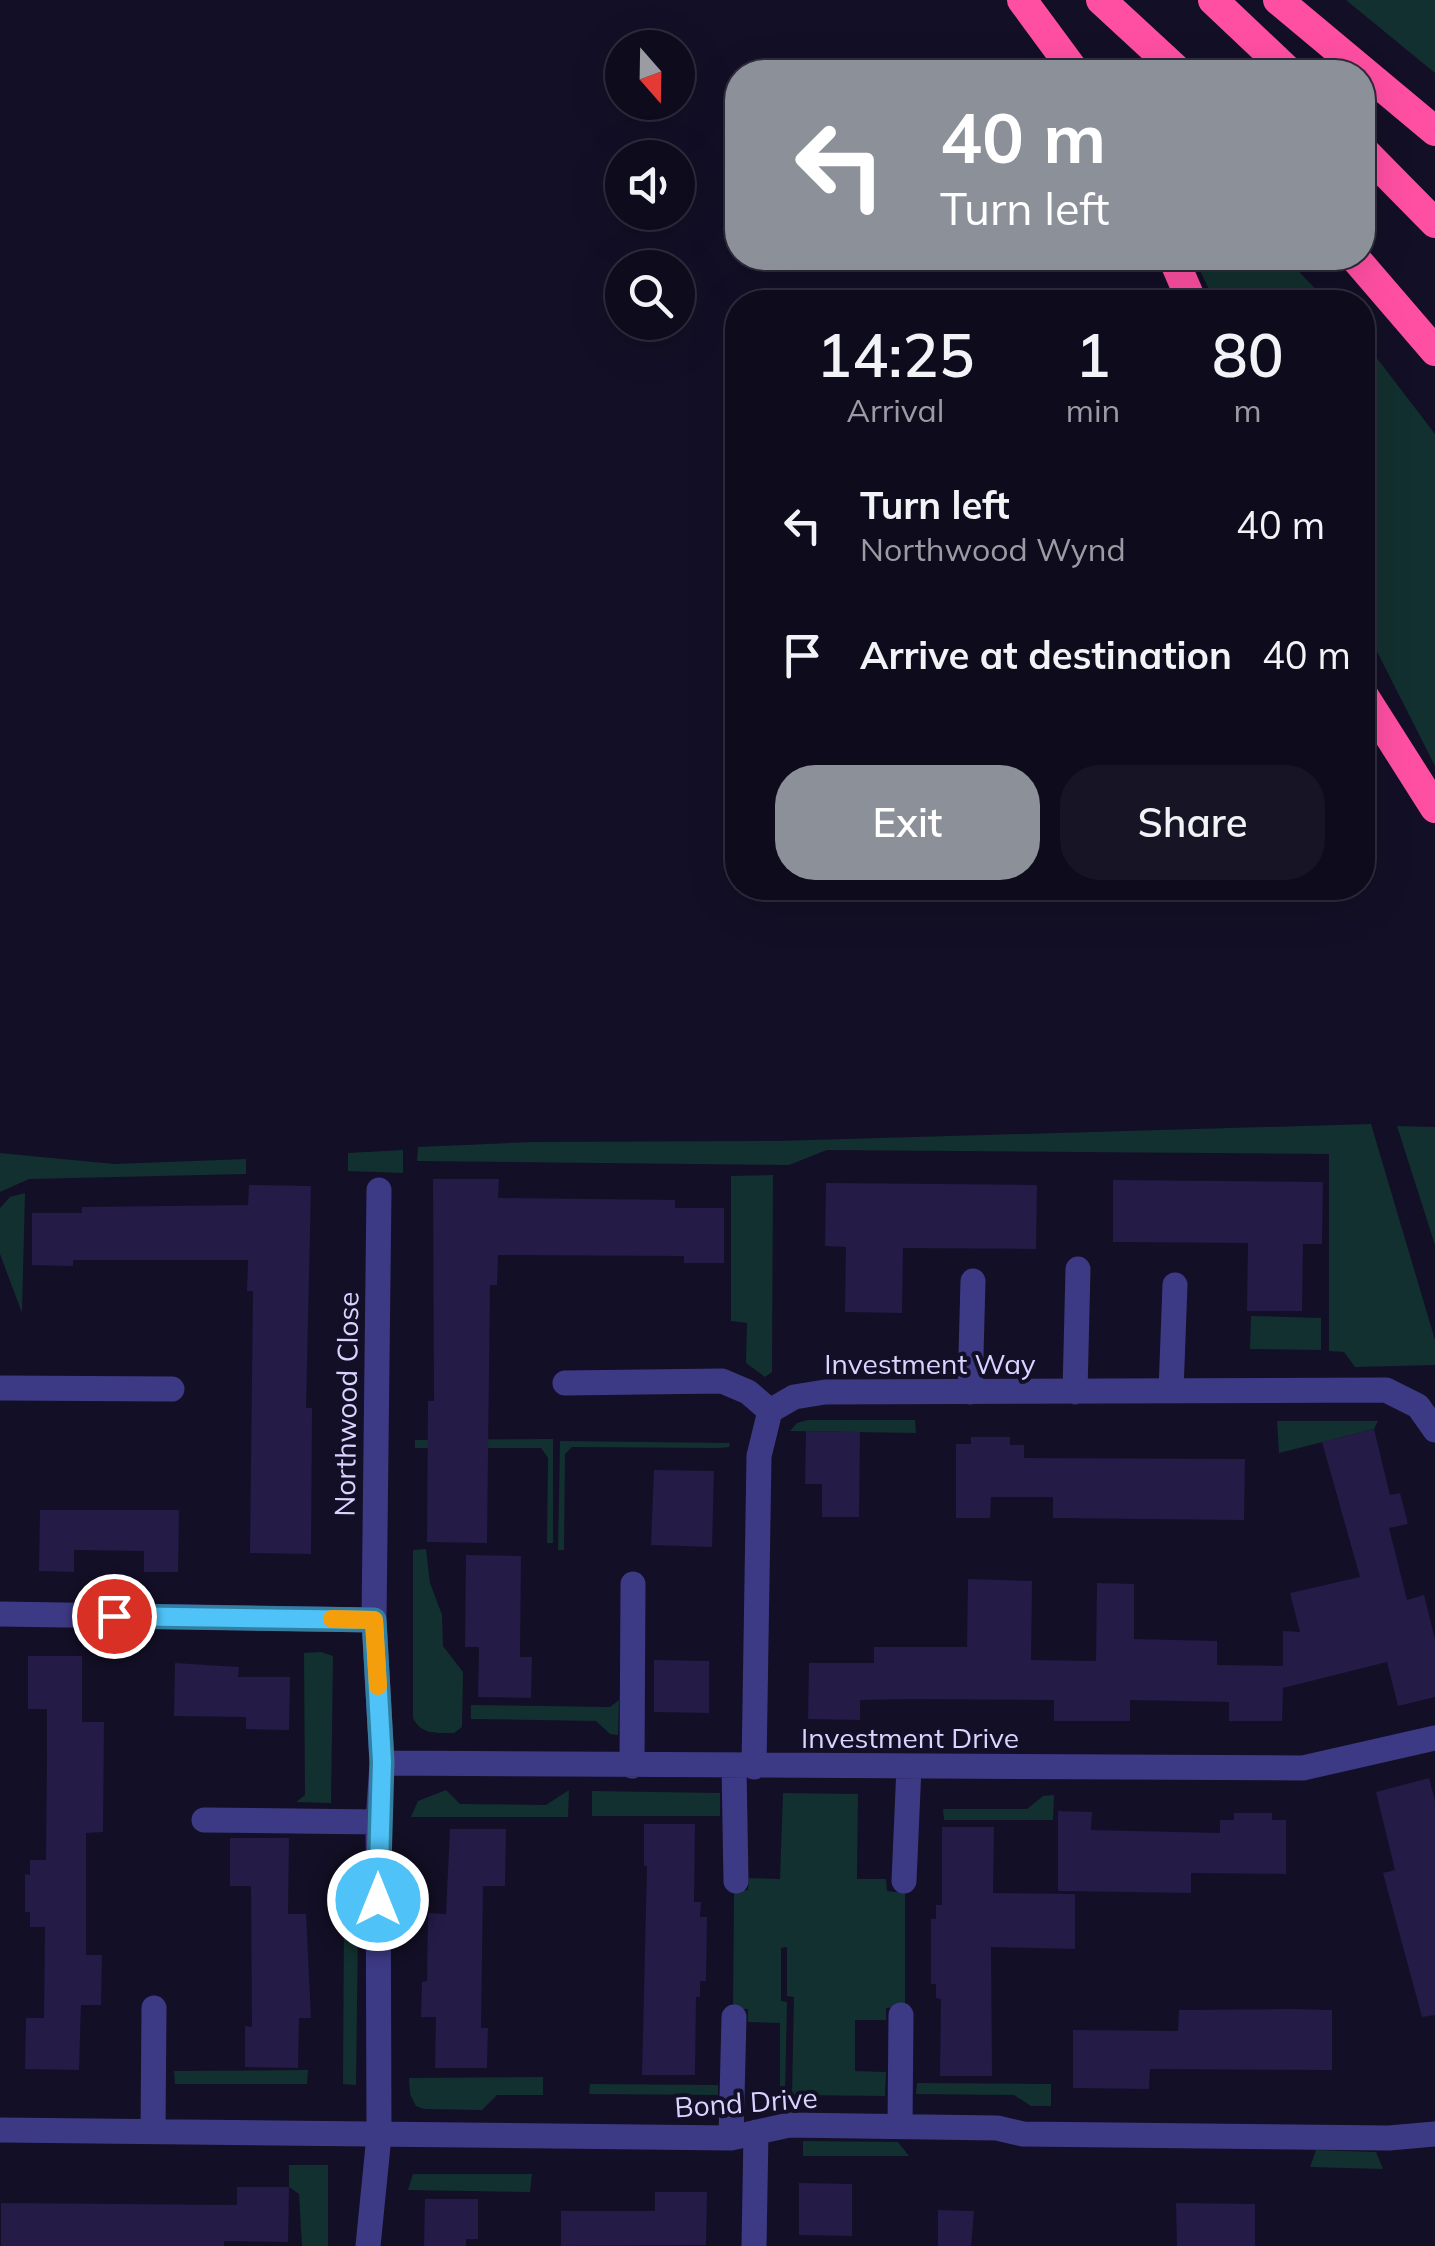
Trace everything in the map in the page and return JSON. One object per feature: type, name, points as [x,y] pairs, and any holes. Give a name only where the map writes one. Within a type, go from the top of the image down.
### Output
[{"type":"highway","points":[[1022,0],[1066,60]]},
{"type":"highway","points":[[1101,0],[1166,60]]},
{"type":"highway","points":[[1212,0],[1276,60]]},
{"type":"highway","points":[[1278,0],[1350,60]]},
{"type":"highway","points":[[1375,81],[1435,131]]},
{"type":"highway","points":[[1375,161],[1435,223]]},
{"type":"highway","points":[[1364,270],[1435,351]]},
{"type":"highway","points":[[1375,713],[1435,808]]},
{"type":"street","name":"Northwood Close","points":[[368,2246],[379,2136],[378,1822],[382,1762],[374,1620],[379,1190]]},
{"type":"street","points":[[1075,1392],[1078,1270]]},
{"type":"street","points":[[970,1392],[973,1281]]},
{"type":"street","points":[[1171,1391],[1175,1285]]},
{"type":"street","points":[[565,1382],[722,1381],[748,1392],[770,1411],[759,1456],[736,1881]]},
{"type":"street","points":[[0,1388],[172,1389]]},
{"type":"street","name":"Investment Way","points":[[770,1411],[810,1393],[1386,1390],[1418,1406],[1435,1430]]},
{"type":"street","points":[[632,1766],[633,1584]]},
{"type":"street","points":[[0,1614],[374,1620]]},
{"type":"street","name":"Investment Drive","points":[[382,1762],[1303,1768],[1435,1738]]},
{"type":"street","points":[[904,1881],[910,1767]]},
{"type":"street","points":[[204,1820],[378,1822]]},
{"type":"street","points":[[153,2130],[154,2008]]},
{"type":"street","points":[[900,2126],[901,2015]]},
{"type":"street","points":[[734,2017],[754,2246]]},
{"type":"street","name":"Bond Drive","points":[[0,2130],[379,2136],[743,2135],[789,2125],[997,2128],[1022,2134],[1389,2138],[1435,2134]]},
{"type":"green space","points":[[1346,0],[1435,0],[1435,73]]},
{"type":"green space","points":[[1200,270],[1297,270],[1317,290],[1209,290]]},
{"type":"green space","points":[[1375,356],[1435,434],[1435,766],[1375,648]]},
{"type":"green space","points":[[1371,1124],[1435,1340],[1435,1365],[1355,1367],[1344,1352],[1329,1351],[1329,1154],[827,1150],[789,1165],[417,1161],[418,1147],[533,1142],[777,1141]]},
{"type":"green space","points":[[1397,1126],[1435,1127],[1435,1245]]},
{"type":"green space","points":[[403,1150],[403,1173],[348,1171],[348,1153]]},
{"type":"green space","points":[[0,1153],[114,1164],[246,1159],[246,1174],[29,1179],[0,1192]]},
{"type":"green space","points":[[773,1175],[772,1372],[765,1377],[746,1363],[747,1323],[731,1321],[731,1176]]},
{"type":"green space","points":[[25,1193],[22,1313],[0,1254],[0,1208],[10,1197]]},
{"type":"green space","points":[[1251,1316],[1321,1318],[1321,1350],[1250,1349]]},
{"type":"green space","points":[[915,1420],[916,1433],[790,1431],[797,1423]]},
{"type":"green space","points":[[1277,1421],[1378,1421],[1374,1429],[1279,1453]]},
{"type":"green space","points":[[553,1439],[553,1543],[547,1543],[548,1458],[541,1448],[415,1448],[415,1440]]},
{"type":"green space","points":[[560,1441],[730,1443],[729,1447],[720,1448],[572,1447],[565,1454],[564,1550],[558,1550]]},
{"type":"green space","points":[[426,1549],[430,1583],[442,1615],[443,1646],[463,1672],[462,1727],[454,1733],[425,1730],[413,1718],[413,1550]]},
{"type":"green space","points":[[304,1653],[333,1656],[331,1803],[296,1802],[305,1795]]},
{"type":"green space","points":[[619,1700],[618,1735],[610,1734],[596,1721],[471,1719],[471,1705],[610,1707]]},
{"type":"green space","points":[[446,1790],[460,1804],[546,1805],[569,1790],[568,1817],[411,1817],[418,1801]]},
{"type":"green space","points":[[592,1791],[720,1793],[720,1816],[592,1816]]},
{"type":"green space","points":[[783,1793],[858,1794],[857,1879],[886,1879],[887,1891],[905,1893],[905,2007],[886,2008],[886,2020],[855,2020],[855,2071],[886,2072],[885,2096],[792,2095],[794,1997],[787,1996],[787,1947],[781,1948],[781,2001],[787,2002],[785,2095],[780,2094],[780,2023],[748,2022],[748,2009],[733,2010],[734,1891],[748,1890],[749,1878],[780,1879]]},
{"type":"green space","points":[[1054,1795],[1053,1820],[944,1820],[943,1809],[1027,1809],[1043,1796]]},
{"type":"green space","points":[[344,1915],[358,1925],[356,2085],[343,2084]]},
{"type":"green space","points":[[308,2070],[307,2084],[175,2084],[174,2071]]},
{"type":"green space","points":[[543,2077],[543,2095],[497,2095],[482,2110],[424,2109],[416,2106],[410,2094],[409,2078]]},
{"type":"green space","points":[[917,2083],[1051,2084],[1051,2106],[1031,2106],[1014,2095],[916,2094]]},
{"type":"green space","points":[[590,2084],[718,2085],[718,2095],[589,2094]]},
{"type":"green space","points":[[803,2141],[898,2142],[909,2156],[803,2156]]},
{"type":"green space","points":[[1316,2150],[1376,2152],[1383,2169],[1310,2167]]},
{"type":"green space","points":[[289,2165],[328,2165],[328,2246],[302,2246],[299,2194],[289,2187]]},
{"type":"green space","points":[[413,2174],[532,2174],[530,2192],[408,2190]]},
{"type":"building","points":[[433,1179],[499,1179],[498,1198],[675,1200],[675,1208],[724,1208],[724,1263],[684,1263],[684,1256],[498,1255],[497,1285],[490,1285],[487,1543],[427,1542],[428,1401],[434,1401]]},
{"type":"building","points":[[1113,1180],[1323,1182],[1322,1244],[1303,1244],[1302,1311],[1247,1311],[1248,1243],[1113,1242]]},
{"type":"building","points":[[826,1183],[1037,1185],[1036,1249],[903,1248],[902,1313],[845,1312],[846,1247],[825,1246]]},
{"type":"building","points":[[249,1185],[311,1186],[306,1408],[312,1408],[311,1554],[250,1553],[253,1291],[247,1291],[248,1260],[73,1260],[73,1266],[32,1265],[32,1213],[82,1213],[82,1207],[248,1205]]},
{"type":"building","points":[[1374,1429],[1390,1495],[1400,1493],[1408,1524],[1389,1528],[1407,1600],[1424,1595],[1435,1639],[1435,1697],[1398,1706],[1387,1662],[1283,1688],[1282,1721],[1229,1721],[1229,1702],[1130,1700],[1130,1721],[1054,1721],[1054,1700],[913,1699],[860,1700],[860,1720],[808,1719],[809,1663],[874,1663],[874,1647],[967,1647],[968,1579],[1032,1581],[1031,1660],[1096,1661],[1097,1583],[1134,1584],[1134,1639],[1217,1641],[1217,1665],[1283,1666],[1283,1631],[1300,1632],[1290,1593],[1360,1577],[1322,1442]]},
{"type":"building","points":[[806,1431],[860,1432],[859,1517],[822,1517],[822,1484],[805,1484]]},
{"type":"building","points":[[971,1437],[1010,1437],[1010,1445],[1024,1445],[1024,1458],[1245,1459],[1244,1520],[1053,1518],[1053,1497],[991,1497],[990,1518],[956,1518],[956,1444],[971,1444]]},
{"type":"building","points":[[654,1470],[714,1471],[712,1547],[651,1545]]},
{"type":"building","points":[[40,1510],[179,1510],[178,1572],[144,1572],[144,1551],[74,1550],[74,1572],[39,1571]]},
{"type":"building","points":[[466,1555],[521,1556],[520,1657],[532,1657],[531,1698],[478,1697],[479,1647],[465,1647]]},
{"type":"building","points":[[28,1656],[82,1656],[82,1722],[104,1722],[103,1832],[86,1833],[86,1955],[102,1955],[101,2005],[81,2005],[79,2070],[25,2069],[26,2018],[44,2018],[45,1927],[30,1927],[30,1912],[25,1912],[25,1874],[30,1875],[30,1860],[46,1860],[47,1753],[47,1709],[28,1709]]},
{"type":"building","points":[[654,1660],[709,1661],[709,1713],[654,1712]]},
{"type":"building","points":[[175,1663],[239,1667],[238,1677],[290,1677],[289,1730],[246,1729],[246,1717],[174,1716]]},
{"type":"building","points":[[1429,1778],[1435,1801],[1435,2015],[1422,2017],[1383,1873],[1395,1870],[1376,1792]]},
{"type":"building","points":[[1058,1811],[1092,1812],[1091,1830],[1220,1833],[1220,1820],[1234,1820],[1234,1813],[1272,1813],[1272,1820],[1286,1820],[1286,1874],[1191,1873],[1191,1893],[1058,1891]]},
{"type":"building","points":[[644,1824],[695,1824],[694,1902],[701,1902],[700,1917],[707,1917],[706,1981],[700,1981],[700,1997],[696,1997],[695,2075],[642,2075],[647,1866]]},
{"type":"building","points":[[942,1827],[994,1827],[993,1893],[1075,1894],[1075,1949],[991,1947],[992,2076],[940,2076],[941,1999],[936,1998],[936,1984],[931,1984],[931,1919],[936,1919],[936,1905],[942,1905]]},
{"type":"building","points":[[450,1829],[506,1829],[505,1886],[483,1886],[481,2028],[488,2028],[487,2068],[435,2068],[436,2017],[421,2017],[422,1982],[427,1981],[428,1913],[446,1914]]},
{"type":"building","points":[[230,1838],[289,1838],[288,1914],[306,1914],[311,2018],[299,2018],[298,2068],[245,2067],[245,2026],[252,2027],[251,1886],[230,1886]]},
{"type":"building","points":[[1179,2010],[1332,2010],[1332,2070],[1150,2069],[1149,2089],[1073,2088],[1073,2030],[1178,2031]]},
{"type":"building","points":[[799,2183],[852,2184],[852,2236],[799,2235]]},
{"type":"building","points":[[237,2187],[289,2187],[288,2242],[224,2241],[224,2246],[1,2246],[1,2203],[237,2205]]},
{"type":"building","points":[[655,2192],[707,2192],[706,2245],[561,2246],[561,2211],[655,2211]]},
{"type":"building","points":[[425,2199],[478,2199],[478,2239],[466,2239],[466,2246],[424,2246]]},
{"type":"building","points":[[1176,2203],[1255,2204],[1255,2246],[1177,2246]]},
{"type":"building","points":[[938,2210],[974,2211],[971,2246],[938,2246]]},
{"type":"slow traffic","points":[[332,1619],[374,1620],[378,1686]]},
{"type":"route","points":[[114,1616],[374,1620],[382,1762],[378,1900]]}]
